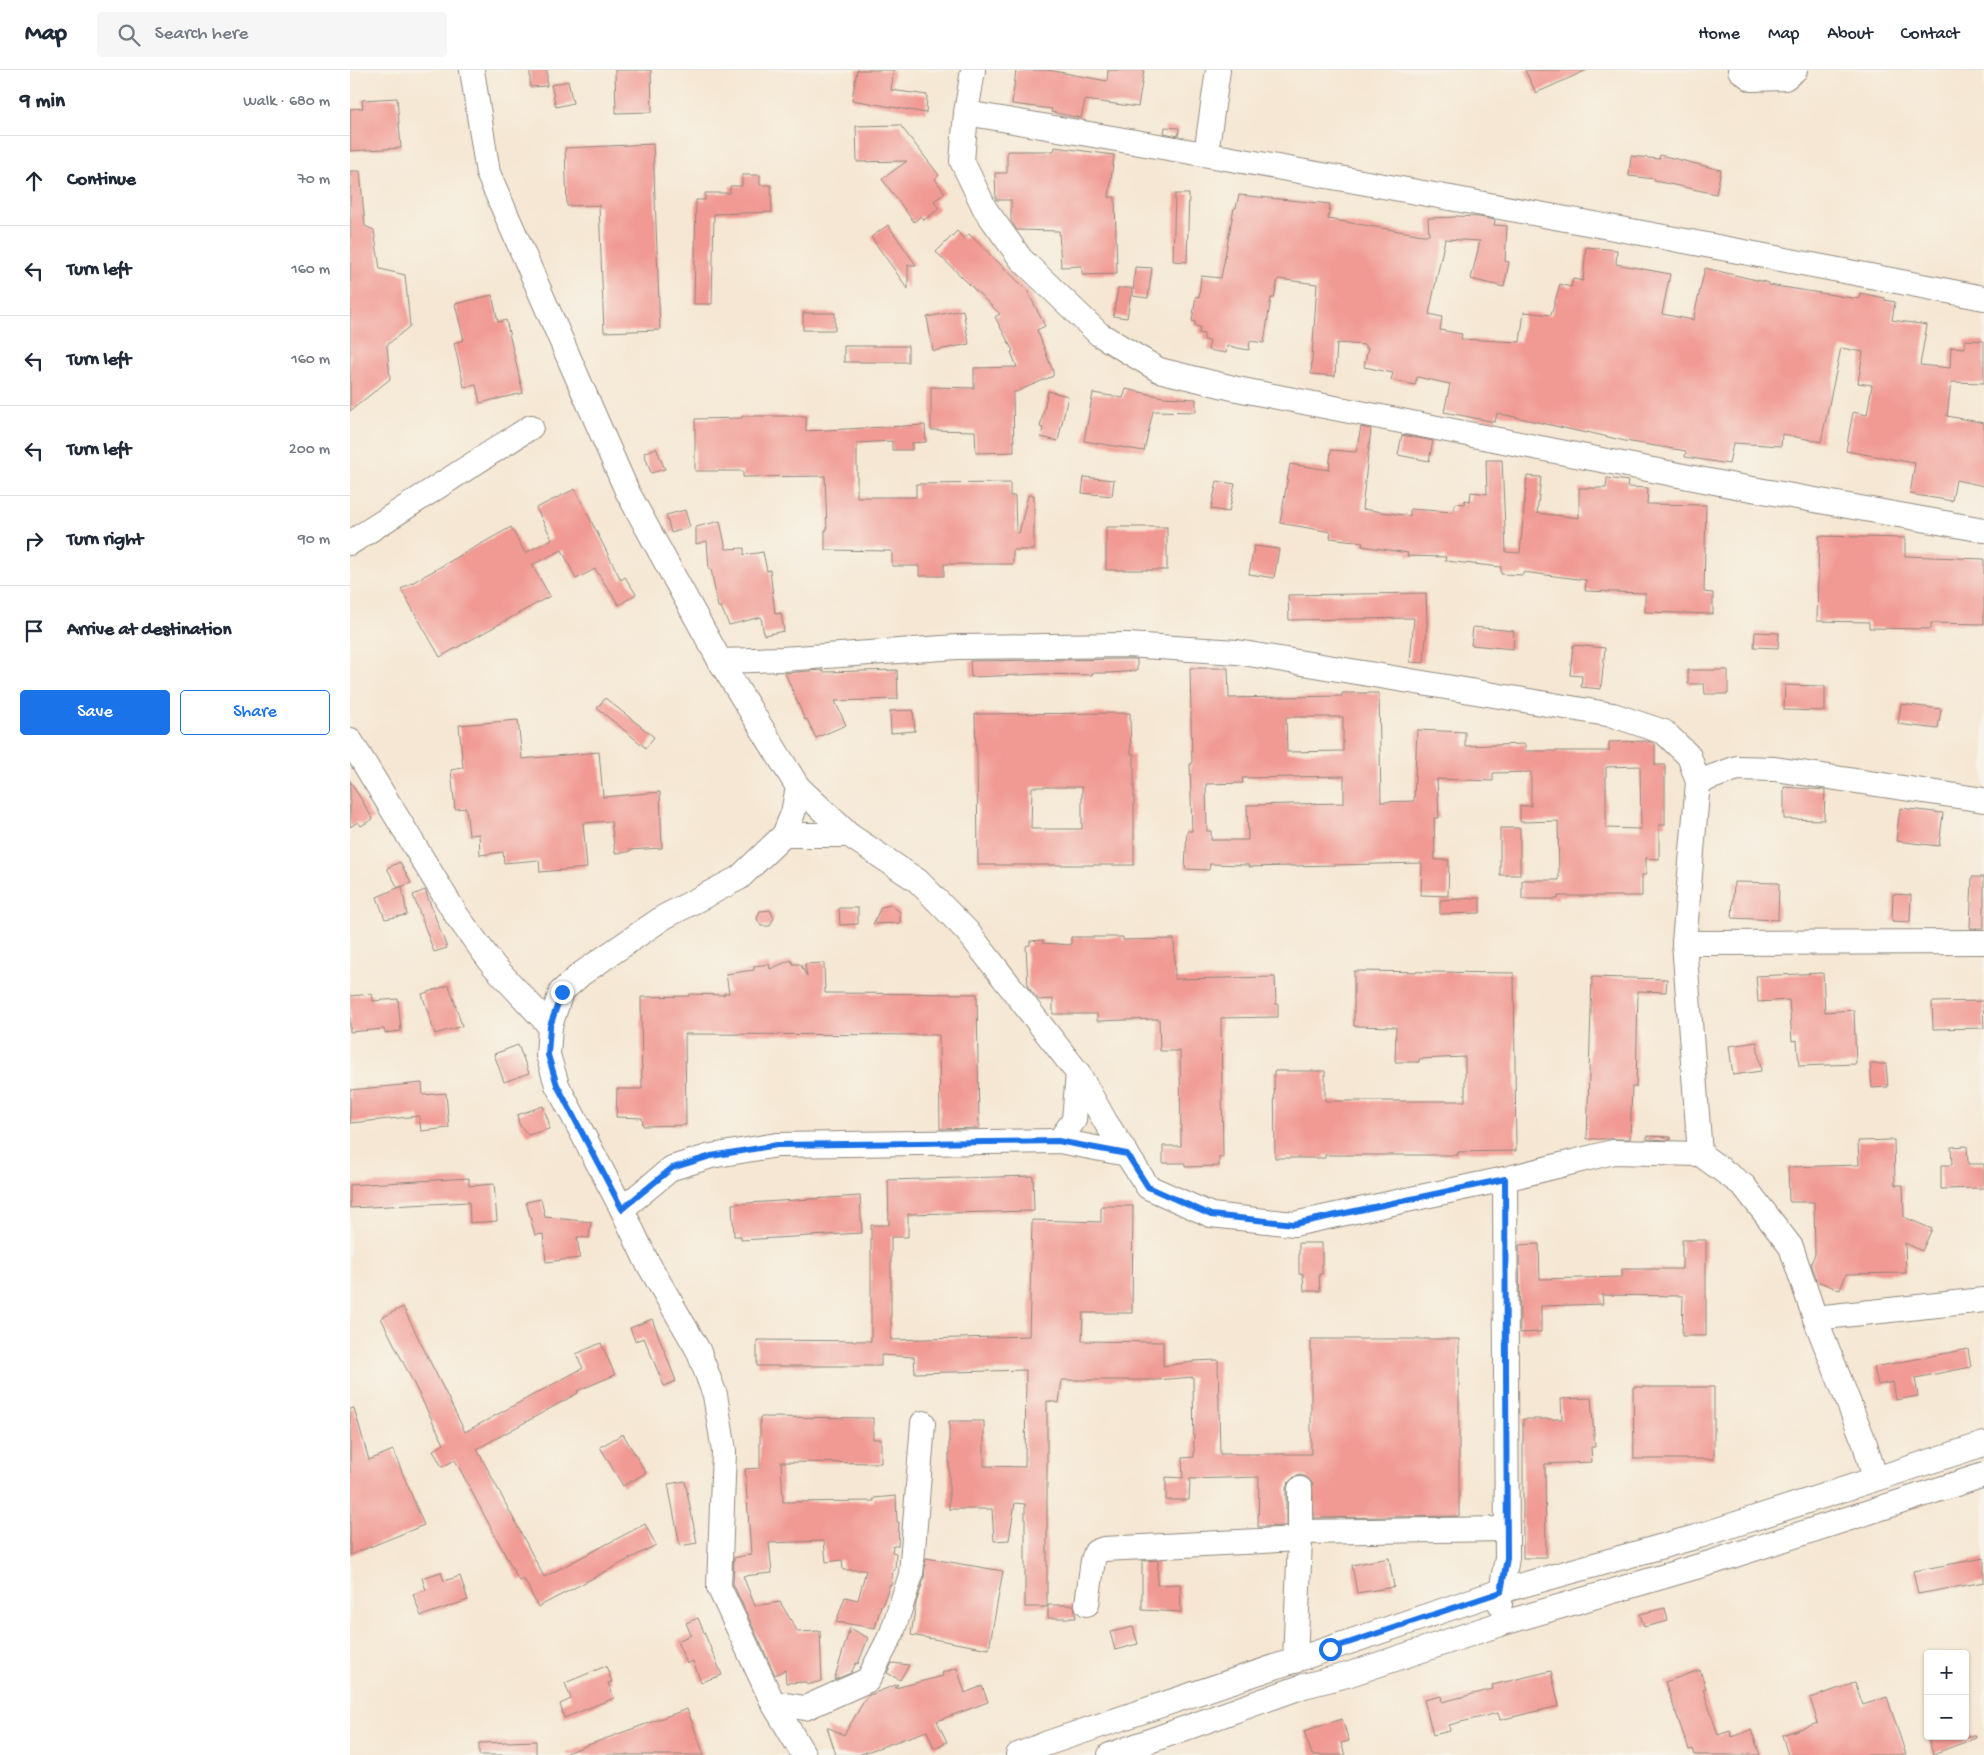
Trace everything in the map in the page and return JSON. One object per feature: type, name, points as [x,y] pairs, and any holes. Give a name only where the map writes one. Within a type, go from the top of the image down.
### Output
[{"type":"street","points":[[472,70],[488,173],[627,491],[720,661],[798,787],[849,835],[918,881],[967,930],[1078,1073],[1105,1121],[1148,1187],[1211,1215],[1294,1224],[1505,1179],[1613,1152],[1700,1154],[1744,1186],[1791,1247],[1815,1318],[1865,1444],[1875,1478]]},
{"type":"street","points":[[973,70],[966,113],[962,161],[985,209],[1021,259],[1099,334],[1159,370],[1237,389],[1725,484],[1984,530]]},
{"type":"street","points":[[1206,154],[1218,70]]},
{"type":"street","points":[[1740,70],[1752,78],[1785,78],[1795,70]]},
{"type":"street","points":[[966,113],[1206,154],[1812,264],[1984,298]]},
{"type":"street","points":[[350,542],[531,427]]},
{"type":"street","points":[[720,661],[782,659],[957,647],[1127,645],[1237,652],[1613,715],[1664,732],[1689,756],[1698,782],[1684,943],[1700,1154]]},
{"type":"street","points":[[350,740],[456,916],[494,966],[550,1026]]},
{"type":"street","points":[[1698,782],[1737,768],[1775,769],[1984,800]]},
{"type":"street","points":[[798,787],[793,813],[784,835],[740,878],[664,917],[581,974],[562,992],[550,1026],[548,1055],[557,1085],[622,1209],[646,1260],[698,1350],[715,1395],[724,1451],[719,1587],[773,1703],[799,1746]]},
{"type":"street","points":[[784,835],[849,835]]},
{"type":"street","points":[[1684,943],[1984,942]]},
{"type":"street","points":[[1058,1141],[1074,1120],[1078,1073]]},
{"type":"street","points":[[622,1209],[672,1168],[711,1156],[777,1145],[1058,1141],[1127,1154]]},
{"type":"street","points":[[1500,1624],[1501,1592],[1507,1558],[1505,1179]]},
{"type":"street","points":[[1815,1318],[1984,1300]]},
{"type":"street","points":[[773,1703],[805,1708],[868,1680],[892,1633],[911,1574],[923,1423]]},
{"type":"street","points":[[1018,1755],[1501,1592],[1699,1536],[1984,1444]]},
{"type":"street","points":[[1110,1755],[1304,1686],[1347,1675],[1500,1624],[1713,1562],[1984,1475]]},
{"type":"street","points":[[1295,1661],[1300,1490]]},
{"type":"street","points":[[1087,1604],[1093,1560],[1096,1552],[1104,1549],[1300,1535],[1507,1529]]},
{"type":"street","points":[[799,1746],[805,1708]]},
{"type":"building","points":[[530,70],[547,70],[547,86],[530,87]]},
{"type":"building","points":[[615,70],[651,70],[652,112],[616,113]]},
{"type":"building","points":[[857,70],[894,70],[891,90],[927,95],[926,113],[852,100]]},
{"type":"building","points":[[1016,70],[1048,70],[1107,81],[1108,70],[1144,70],[1138,107],[1085,100],[1081,118],[1051,112],[1052,109],[1012,104]]},
{"type":"building","points":[[1525,70],[1587,70],[1536,93]]},
{"type":"building","points":[[568,81],[573,103],[556,107],[551,85]]},
{"type":"building","points":[[397,98],[401,148],[350,151],[350,109],[363,108],[362,100]]},
{"type":"building","points":[[900,125],[939,175],[935,179],[945,193],[934,201],[939,209],[924,220],[921,216],[914,222],[882,179],[907,161],[857,162],[856,126]]},
{"type":"building","points":[[1165,127],[1179,128],[1178,136],[1164,133]]},
{"type":"building","points":[[653,144],[660,330],[604,332],[599,205],[567,206],[565,148]]},
{"type":"building","points":[[1055,147],[1114,155],[1109,197],[1115,197],[1117,274],[1082,275],[1082,266],[1061,267],[1059,231],[1017,230],[1011,221],[1011,200],[996,200],[995,173],[1007,173],[1007,151],[1054,151]]},
{"type":"building","points":[[1660,155],[1721,170],[1716,194],[1655,181],[1655,179],[1629,176],[1631,156],[1659,159]]},
{"type":"building","points":[[350,171],[360,171],[365,226],[374,230],[380,269],[405,275],[410,326],[387,345],[390,379],[350,411]]},
{"type":"building","points":[[742,175],[760,175],[760,185],[771,185],[772,212],[714,214],[712,304],[694,304],[696,200],[705,200],[705,193],[730,193],[730,186],[742,186]]},
{"type":"building","points":[[1175,194],[1189,194],[1187,262],[1173,261]]},
{"type":"building","points":[[1239,195],[1330,204],[1328,219],[1423,235],[1429,235],[1428,218],[1479,217],[1495,220],[1494,225],[1507,226],[1505,261],[1509,262],[1504,287],[1471,279],[1480,241],[1445,239],[1429,314],[1442,317],[1440,330],[1462,334],[1461,339],[1520,342],[1524,312],[1551,315],[1560,284],[1571,287],[1573,279],[1583,281],[1586,247],[1617,250],[1616,264],[1670,274],[1662,314],[1693,320],[1705,268],[1769,283],[1769,285],[1859,299],[1860,293],[1885,298],[1885,300],[1895,302],[1892,320],[1927,325],[1920,365],[1950,368],[1951,347],[1965,348],[1965,340],[1984,341],[1984,383],[1951,382],[1947,416],[1984,423],[1984,486],[1956,480],[1952,501],[1910,494],[1915,463],[1846,451],[1853,412],[1867,415],[1872,385],[1858,383],[1863,352],[1841,348],[1821,442],[1782,434],[1781,446],[1733,443],[1729,464],[1685,457],[1686,451],[1625,441],[1497,413],[1495,422],[1444,412],[1450,384],[1417,377],[1415,385],[1391,380],[1393,373],[1364,367],[1368,348],[1365,348],[1365,345],[1337,343],[1335,376],[1311,374],[1317,284],[1278,279],[1274,298],[1271,298],[1264,343],[1250,341],[1249,350],[1227,346],[1226,353],[1208,350],[1210,341],[1204,340],[1204,334],[1199,333],[1200,327],[1195,326],[1195,322],[1192,321],[1196,296],[1199,297],[1201,276],[1221,278],[1234,208],[1236,208]]},
{"type":"building","points":[[888,225],[916,265],[908,265],[908,289],[871,237]]},
{"type":"building","points":[[957,231],[964,239],[969,234],[1027,290],[1045,326],[1037,330],[1053,371],[1053,376],[1013,393],[1014,452],[976,453],[975,431],[931,430],[931,387],[974,388],[974,368],[1017,367],[1011,352],[1013,351],[995,317],[1000,314],[936,252]]},
{"type":"building","points":[[1135,267],[1152,268],[1148,298],[1133,296]]},
{"type":"building","points":[[1118,288],[1132,288],[1127,318],[1113,316]]},
{"type":"building","points":[[492,295],[498,322],[506,320],[523,393],[480,403],[476,385],[464,387],[454,343],[464,340],[455,304]]},
{"type":"building","points":[[963,310],[969,344],[933,351],[927,317]]},
{"type":"building","points":[[803,313],[835,313],[835,330],[803,330]]},
{"type":"building","points":[[844,346],[908,346],[908,362],[844,362]]},
{"type":"building","points":[[1126,389],[1163,397],[1196,399],[1196,412],[1153,411],[1144,451],[1084,441],[1093,393],[1123,398]]},
{"type":"building","points":[[1048,391],[1068,396],[1058,441],[1041,437],[1043,428],[1040,427]]},
{"type":"building","points":[[742,416],[806,416],[806,431],[925,425],[926,442],[912,443],[912,450],[892,450],[892,441],[857,443],[857,497],[916,497],[916,484],[1010,483],[1010,496],[1015,496],[1016,532],[1019,533],[1028,495],[1034,495],[1034,550],[1013,550],[1013,564],[944,564],[944,576],[919,576],[919,566],[892,566],[892,551],[825,550],[825,530],[827,530],[825,476],[743,477],[743,471],[695,471],[695,419],[742,418]]},
{"type":"building","points":[[1361,427],[1371,429],[1362,509],[1410,516],[1410,509],[1454,512],[1455,503],[1464,504],[1465,500],[1470,501],[1471,492],[1487,494],[1486,460],[1502,460],[1506,552],[1520,553],[1527,476],[1541,477],[1537,513],[1579,518],[1579,488],[1606,488],[1607,478],[1628,481],[1627,487],[1648,488],[1647,504],[1706,505],[1704,592],[1713,593],[1713,614],[1645,612],[1645,593],[1585,591],[1586,580],[1523,572],[1523,575],[1501,574],[1501,567],[1445,561],[1446,557],[1407,556],[1408,553],[1362,546],[1363,542],[1330,538],[1331,532],[1280,523],[1290,464],[1329,470],[1331,450],[1356,452]]},
{"type":"building","points":[[1402,435],[1433,441],[1429,461],[1398,455]]},
{"type":"building","points":[[656,448],[665,469],[651,473],[644,453]]},
{"type":"building","points":[[1084,477],[1114,480],[1112,496],[1082,493]]},
{"type":"building","points":[[1217,481],[1235,484],[1229,512],[1211,509]]},
{"type":"building","points":[[575,489],[621,580],[625,577],[636,594],[619,605],[595,569],[576,579],[562,550],[532,565],[550,596],[440,657],[401,589],[511,527],[525,553],[552,539],[536,508]]},
{"type":"building","points":[[685,510],[690,527],[671,533],[666,515]]},
{"type":"building","points":[[720,521],[726,549],[744,548],[744,555],[763,552],[767,571],[770,570],[775,614],[781,613],[784,631],[764,635],[761,617],[729,625],[721,607],[718,607],[711,569],[709,569],[707,541],[696,544],[696,527]]},
{"type":"building","points":[[1106,527],[1167,527],[1167,570],[1106,570]]},
{"type":"building","points":[[1819,536],[1905,538],[1905,556],[1984,559],[1984,624],[1931,623],[1931,629],[1869,628],[1869,622],[1817,621]]},
{"type":"building","points":[[1254,546],[1279,549],[1274,578],[1249,574]]},
{"type":"building","points":[[1426,593],[1427,624],[1424,663],[1410,662],[1414,618],[1289,620],[1288,595]]},
{"type":"building","points":[[1473,627],[1514,631],[1513,649],[1471,645]]},
{"type":"building","points":[[1755,632],[1779,633],[1778,648],[1754,647]]},
{"type":"building","points":[[1573,645],[1605,648],[1601,689],[1581,687],[1582,676],[1570,675]]},
{"type":"building","points":[[1137,659],[1137,671],[1092,673],[1092,675],[1045,674],[971,677],[970,661]]},
{"type":"building","points":[[1190,668],[1228,668],[1229,698],[1342,696],[1342,693],[1379,693],[1381,802],[1414,801],[1417,730],[1465,732],[1465,746],[1525,744],[1525,751],[1609,751],[1609,742],[1648,741],[1655,744],[1655,765],[1665,765],[1665,825],[1659,825],[1659,859],[1646,858],[1646,875],[1642,875],[1642,896],[1558,896],[1558,899],[1522,899],[1522,880],[1559,880],[1558,821],[1520,822],[1520,806],[1531,806],[1531,772],[1493,773],[1493,781],[1437,779],[1439,818],[1434,818],[1435,860],[1449,860],[1448,896],[1421,895],[1422,863],[1249,867],[1248,865],[1210,864],[1209,870],[1185,869],[1187,831],[1192,831],[1190,764],[1192,764]],"holes":[[[1286,717],[1343,717],[1343,751],[1287,752]],[[1640,766],[1641,829],[1606,828],[1606,767]],[[1344,776],[1344,803],[1247,805],[1248,840],[1211,840],[1211,831],[1207,831],[1206,784],[1243,783],[1242,778]]]},
{"type":"building","points":[[822,670],[823,672],[897,670],[898,699],[835,701],[846,725],[816,738],[807,719],[805,720],[785,673]]},
{"type":"building","points":[[1688,670],[1728,670],[1728,694],[1705,694],[1704,684],[1688,684]]},
{"type":"building","points":[[1785,685],[1825,686],[1825,711],[1784,710]]},
{"type":"building","points":[[605,698],[654,737],[646,748],[597,708]]},
{"type":"building","points":[[1901,704],[1941,709],[1938,729],[1898,724]]},
{"type":"building","points":[[913,710],[915,731],[891,733],[890,711]]},
{"type":"building","points":[[1130,713],[1131,754],[1134,754],[1134,865],[978,865],[975,714]],"holes":[[[1032,787],[1082,787],[1082,829],[1031,829]]]},
{"type":"building","points":[[518,720],[522,759],[599,752],[603,797],[660,792],[662,848],[629,850],[629,852],[615,853],[611,821],[583,823],[587,868],[540,872],[539,860],[504,863],[503,852],[480,855],[479,834],[469,835],[466,808],[455,809],[451,770],[463,768],[459,725]]},
{"type":"building","points":[[350,781],[373,819],[361,826],[358,822],[350,827]]},
{"type":"building","points":[[1784,787],[1825,790],[1824,820],[1784,819]]},
{"type":"building","points":[[1900,808],[1943,813],[1939,846],[1896,841]]},
{"type":"building","points":[[1500,828],[1520,828],[1520,875],[1500,875]]},
{"type":"building","points":[[400,862],[411,883],[398,888],[387,868]]},
{"type":"building","points":[[1972,877],[1984,877],[1984,928],[1970,928]]},
{"type":"building","points":[[1734,882],[1779,883],[1778,920],[1732,918]]},
{"type":"building","points":[[402,886],[407,915],[385,919],[377,897]]},
{"type":"building","points":[[425,890],[447,948],[434,952],[413,895]]},
{"type":"building","points":[[1893,894],[1911,895],[1910,922],[1892,921]]},
{"type":"building","points":[[1480,898],[1480,913],[1440,914],[1440,900]]},
{"type":"building","points":[[891,905],[900,912],[900,923],[873,924],[881,907]]},
{"type":"building","points":[[839,908],[858,908],[858,924],[840,925]]},
{"type":"building","points":[[770,910],[774,918],[770,926],[761,926],[757,919],[760,911]]},
{"type":"building","points":[[1071,937],[1123,937],[1123,940],[1174,939],[1175,979],[1275,977],[1278,1017],[1221,1018],[1223,1157],[1219,1157],[1219,1166],[1185,1167],[1185,1163],[1163,1163],[1163,1146],[1181,1146],[1180,1051],[1160,1051],[1159,1019],[1097,1021],[1097,1014],[1053,1014],[1053,999],[1039,1000],[1028,987],[1026,946],[1030,945],[1030,941],[1043,940],[1043,943],[1071,945]]},
{"type":"building","points":[[791,960],[793,964],[800,964],[807,976],[805,964],[824,963],[825,993],[977,994],[979,1128],[940,1129],[939,1035],[685,1034],[686,1125],[643,1126],[642,1118],[616,1117],[617,1089],[642,1089],[641,997],[689,996],[689,994],[724,995],[724,993],[729,993],[726,974],[754,970],[754,966],[769,964],[770,969]]},
{"type":"building","points":[[1354,971],[1514,973],[1516,1151],[1458,1152],[1458,1155],[1325,1155],[1325,1158],[1275,1158],[1274,1071],[1325,1071],[1325,1101],[1465,1101],[1465,1057],[1419,1059],[1419,1062],[1395,1062],[1396,1027],[1354,1026]]},
{"type":"building","points":[[1823,973],[1825,1012],[1854,1010],[1856,1064],[1799,1066],[1797,1040],[1792,1041],[1789,1000],[1758,1002],[1756,976]]},
{"type":"building","points":[[1592,977],[1667,979],[1666,992],[1638,991],[1636,1087],[1632,1087],[1630,1139],[1587,1139]]},
{"type":"building","points":[[449,985],[462,1026],[435,1034],[422,994]]},
{"type":"building","points":[[372,994],[373,1001],[398,999],[401,1031],[385,1033],[384,1029],[350,1032],[350,996]]},
{"type":"building","points":[[1983,1001],[1984,1028],[1933,1029],[1932,1002]]},
{"type":"building","points":[[1757,1042],[1761,1071],[1733,1075],[1729,1046]]},
{"type":"building","points":[[518,1045],[529,1073],[504,1082],[494,1054]]},
{"type":"building","points":[[1870,1064],[1886,1064],[1888,1087],[1872,1088]]},
{"type":"building","points":[[422,1083],[423,1095],[446,1093],[449,1128],[421,1131],[419,1116],[350,1123],[350,1090]]},
{"type":"building","points":[[543,1106],[549,1123],[549,1129],[528,1135],[519,1124],[517,1115]]},
{"type":"building","points":[[1647,1136],[1671,1137],[1671,1140],[1647,1139]]},
{"type":"building","points":[[1894,1140],[1895,1185],[1903,1185],[1904,1217],[1932,1229],[1922,1251],[1905,1243],[1906,1273],[1846,1274],[1840,1290],[1817,1281],[1811,1263],[1815,1254],[1814,1202],[1789,1202],[1788,1167],[1859,1165],[1858,1141]]},
{"type":"building","points":[[1967,1146],[1968,1164],[1984,1164],[1984,1188],[1941,1189],[1941,1165],[1952,1165],[1951,1147]]},
{"type":"building","points":[[1033,1176],[1034,1211],[908,1214],[908,1237],[891,1237],[891,1340],[1029,1336],[1032,1220],[1101,1222],[1101,1206],[1133,1206],[1132,1313],[1083,1313],[1082,1341],[1163,1342],[1163,1366],[1193,1361],[1218,1360],[1220,1454],[1311,1454],[1311,1339],[1459,1339],[1459,1516],[1314,1518],[1312,1483],[1307,1477],[1300,1475],[1294,1477],[1288,1483],[1286,1489],[1286,1526],[1258,1527],[1259,1477],[1190,1479],[1189,1500],[1166,1500],[1166,1477],[1183,1478],[1182,1458],[1194,1457],[1193,1377],[1157,1380],[1062,1380],[1059,1403],[1047,1401],[1047,1607],[1025,1607],[1025,1504],[1015,1503],[1009,1540],[994,1541],[992,1509],[949,1509],[949,1421],[984,1421],[984,1466],[1025,1467],[1026,1370],[915,1373],[914,1357],[881,1355],[881,1366],[757,1366],[757,1340],[871,1341],[871,1225],[889,1225],[888,1180]]},
{"type":"building","points":[[469,1178],[469,1186],[494,1184],[497,1221],[470,1223],[469,1202],[350,1208],[350,1185]]},
{"type":"building","points":[[860,1196],[862,1233],[741,1240],[741,1236],[734,1236],[732,1204]]},
{"type":"building","points":[[541,1199],[545,1217],[591,1222],[589,1238],[577,1237],[580,1258],[546,1262],[543,1234],[535,1235],[526,1202]]},
{"type":"building","points":[[1682,1240],[1706,1240],[1706,1336],[1682,1336],[1683,1296],[1602,1295],[1603,1304],[1541,1306],[1541,1332],[1520,1333],[1519,1245],[1539,1244],[1540,1279],[1622,1277],[1622,1269],[1682,1269]]},
{"type":"building","points":[[1299,1243],[1322,1243],[1322,1274],[1319,1274],[1320,1291],[1304,1291],[1303,1274],[1299,1274]]},
{"type":"building","points":[[403,1307],[465,1432],[583,1368],[576,1354],[601,1343],[615,1375],[577,1391],[578,1393],[477,1449],[544,1577],[645,1524],[656,1545],[538,1607],[524,1579],[519,1581],[455,1460],[442,1467],[433,1450],[444,1444],[381,1318]]},
{"type":"building","points":[[652,1319],[676,1381],[664,1386],[644,1338],[635,1341],[630,1328]]},
{"type":"building","points":[[1968,1349],[1971,1367],[1915,1378],[1918,1396],[1896,1400],[1893,1382],[1878,1385],[1874,1367]]},
{"type":"building","points":[[1633,1387],[1714,1387],[1714,1459],[1634,1459]]},
{"type":"building","points":[[1591,1398],[1595,1447],[1591,1447],[1592,1462],[1545,1464],[1546,1558],[1523,1558],[1523,1419],[1562,1419],[1561,1399]]},
{"type":"building","points":[[354,1408],[369,1460],[393,1450],[424,1525],[350,1555],[350,1409]]},
{"type":"building","points":[[760,1417],[873,1418],[873,1439],[881,1439],[881,1463],[781,1462],[783,1502],[874,1501],[874,1498],[896,1496],[897,1522],[899,1522],[898,1546],[893,1546],[892,1552],[896,1553],[895,1570],[893,1570],[891,1585],[881,1605],[875,1628],[836,1622],[845,1597],[858,1600],[866,1570],[843,1570],[842,1560],[826,1562],[824,1541],[769,1543],[772,1573],[743,1576],[755,1606],[780,1602],[798,1632],[820,1631],[822,1681],[807,1685],[806,1682],[786,1683],[785,1670],[775,1675],[733,1584],[734,1558],[751,1554],[745,1469],[760,1468]]},
{"type":"building","points":[[623,1434],[646,1473],[623,1486],[600,1447]]},
{"type":"building","points":[[685,1481],[697,1543],[680,1546],[668,1484]]},
{"type":"building","points":[[926,1558],[1003,1571],[989,1649],[911,1635],[916,1603],[924,1579]]},
{"type":"building","points":[[1389,1558],[1394,1587],[1357,1593],[1352,1565]]},
{"type":"building","points":[[1984,1558],[1984,1582],[1918,1594],[1913,1571]]},
{"type":"building","points":[[1158,1560],[1157,1585],[1180,1584],[1181,1612],[1142,1610],[1142,1561]]},
{"type":"building","points":[[441,1572],[444,1581],[460,1576],[468,1600],[421,1616],[413,1594],[426,1590],[422,1578]]},
{"type":"building","points":[[1048,1605],[1074,1605],[1076,1618],[1048,1618]]},
{"type":"building","points":[[1665,1608],[1668,1621],[1644,1627],[1640,1614]]},
{"type":"building","points":[[698,1618],[722,1675],[701,1682],[693,1661],[687,1664],[677,1641],[691,1635],[686,1623]]},
{"type":"building","points":[[1133,1627],[1138,1644],[1115,1650],[1110,1632]]},
{"type":"building","points":[[850,1628],[868,1638],[858,1664],[856,1663],[851,1673],[834,1680]]},
{"type":"building","points":[[892,1663],[909,1665],[900,1680],[887,1673]]},
{"type":"building","points":[[606,1666],[612,1682],[608,1683],[614,1698],[564,1718],[560,1704],[571,1699],[565,1683]]},
{"type":"building","points":[[957,1668],[965,1693],[982,1686],[988,1702],[937,1721],[947,1742],[934,1748],[927,1731],[858,1755],[836,1755],[827,1727],[844,1735],[867,1696],[898,1684],[895,1688],[943,1676],[942,1673]]},
{"type":"building","points":[[1700,1670],[1706,1688],[1703,1689],[1718,1735],[1730,1731],[1731,1737],[1751,1730],[1760,1755],[1695,1755],[1693,1749],[1689,1750],[1665,1682]]},
{"type":"building","points":[[1551,1671],[1559,1706],[1500,1720],[1498,1713],[1449,1725],[1450,1731],[1433,1735],[1424,1700],[1441,1696],[1442,1702],[1493,1689],[1492,1685]]},
{"type":"building","points":[[1855,1683],[1863,1705],[1887,1697],[1906,1755],[1788,1755],[1782,1735],[1818,1723],[1810,1698]]},
{"type":"building","points":[[687,1709],[704,1755],[567,1755],[566,1753]]},
{"type":"building","points":[[1342,1719],[1349,1741],[1341,1743],[1345,1755],[1312,1755],[1304,1731]]},
{"type":"building","points":[[1969,1736],[1976,1736],[1976,1738],[1933,1754],[1928,1740],[1969,1740]]},
{"type":"building","points":[[536,1741],[536,1755],[479,1755],[479,1743]]},
{"type":"route","points":[[562,992],[550,1026],[548,1055],[557,1085],[622,1209],[672,1168],[711,1156],[777,1145],[1058,1141],[1127,1154],[1148,1187],[1211,1215],[1294,1224],[1505,1179],[1507,1558],[1501,1592],[1330,1649]]}]
